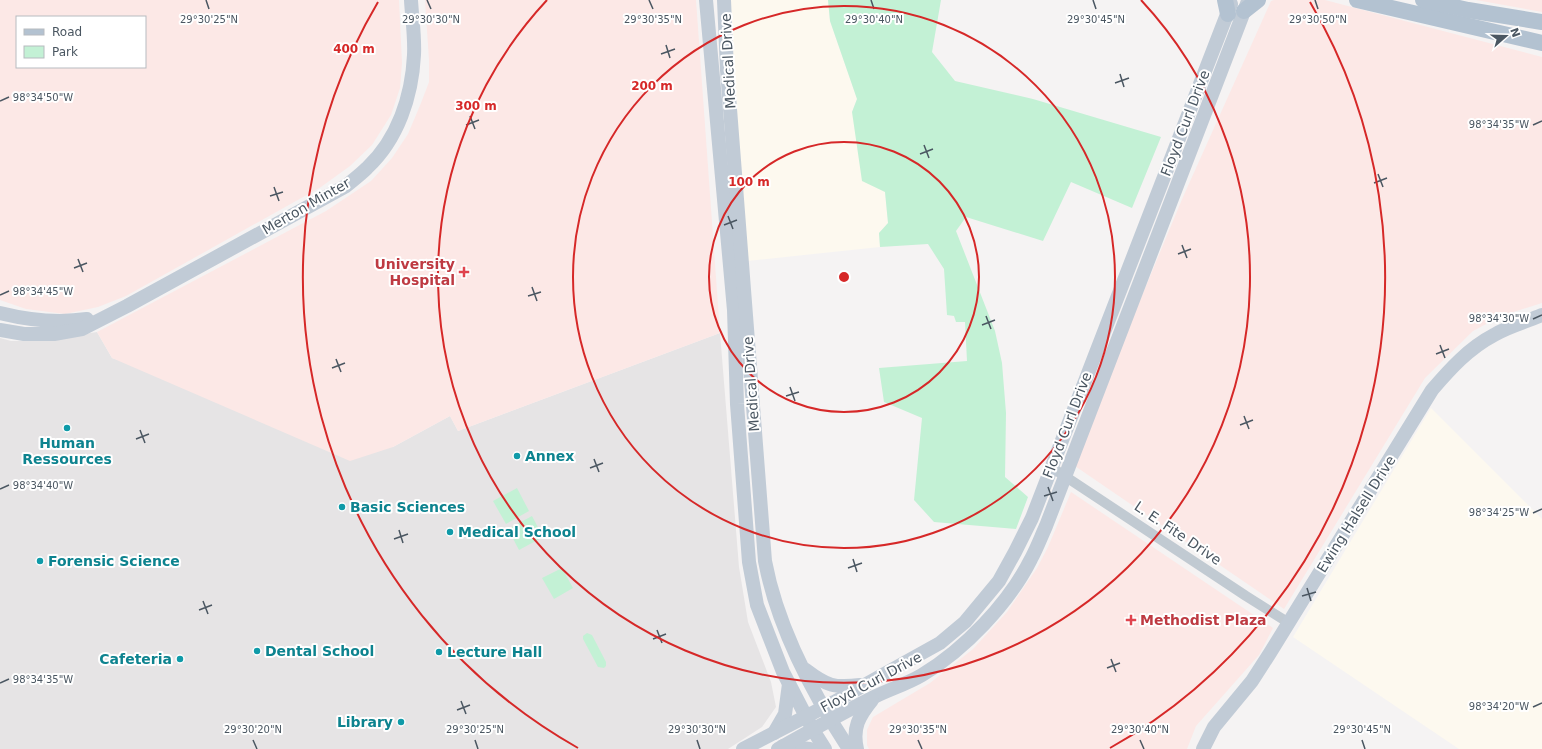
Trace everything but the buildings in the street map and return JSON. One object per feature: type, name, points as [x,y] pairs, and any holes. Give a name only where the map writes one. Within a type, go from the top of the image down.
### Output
[{"type":"main road","points":[[1246,6],[1258,0]]},
{"type":"main road","points":[[1357,0],[1542,43]]},
{"type":"main road","points":[[1422,0],[1468,10],[1542,22]]},
{"type":"street","name":"Merton Minter","points":[[0,330],[24,334],[54,334],[82,329],[127,306],[346,186],[367,168],[386,146],[400,119],[410,87],[414,54],[411,0]]},
{"type":"street","name":"Medical Drive","points":[[706,0],[734,310],[737,404],[749,562],[758,605],[783,672],[813,730],[825,749]]},
{"type":"street","name":"Medical Drive","points":[[724,0],[728,78],[756,457],[765,560],[769,584],[775,602],[804,669],[823,707],[849,749]]},
{"type":"street","name":"Floyd Curl Drive","points":[[743,749],[940,643],[965,622],[999,582],[1032,518],[1228,5]]},
{"type":"street","name":"Floyd Curl Drive","points":[[780,748],[874,697],[921,676],[950,655],[976,633],[1010,593],[1019,580],[1031,559],[1046,526],[1246,6]]},
{"type":"street","name":"Merton Minter","points":[[0,313],[33,319],[72,322],[106,316]]},
{"type":"street","name":"Ewing Halsell Drive","points":[[1203,749],[1214,728],[1260,669],[1432,390],[1453,366],[1480,343],[1494,334],[1542,315]]},
{"type":"street","points":[[741,458],[756,457]]},
{"type":"street","name":"L. E. Fite Drive","points":[[1051,467],[1246,596],[1288,622]]},
{"type":"street","points":[[1005,570],[1019,580]]},
{"type":"street","points":[[804,669],[822,682],[836,686],[845,687],[866,684]]},
{"type":"street","points":[[774,733],[785,714],[789,684]]},
{"type":"street","points":[[857,749],[857,723],[861,714],[874,697]]},
{"type":"street","points":[[780,748],[810,749]]},
{"type":"shaded area","points":[[0,0],[399,0],[402,63],[400,88],[391,115],[372,145],[350,166],[321,187],[126,296],[98,307],[65,314],[26,309],[0,300]]},
{"type":"shaded area","name":"University Hospital","points":[[425,0],[696,0],[720,333],[458,431],[450,416],[393,447],[350,461],[112,358],[97,332],[326,211],[371,181],[392,158],[408,134],[429,82]]},
{"type":"shaded area","points":[[731,0],[828,0],[830,21],[857,99],[852,112],[885,192],[888,223],[879,233],[880,247],[747,261],[731,31]]},
{"type":"shaded area","points":[[1325,0],[1542,57],[1542,303],[1501,316],[1473,331],[1425,378],[1284,609],[1072,464],[1183,197],[1271,1]]},
{"type":"shaded area","points":[[1476,0],[1542,0],[1542,12]]},
{"type":"shaded area","points":[[97,332],[112,358],[393,447],[450,416],[458,431],[720,333],[739,567],[748,622],[771,682],[776,707],[762,727],[728,749],[0,749],[0,338],[11,341],[38,341]]},
{"type":"shaded area","points":[[1431,408],[1542,519],[1542,749],[1459,749],[1293,637]]},
{"type":"shaded area","name":"Methodist Plaza","points":[[1071,492],[1273,628],[1259,655],[1196,726],[1187,749],[869,749],[867,745],[867,730],[873,717],[930,683],[973,649],[1007,612],[1037,568],[1048,547]]},
{"type":"green space","points":[[828,0],[941,0],[932,52],[955,81],[1033,99],[1161,137],[1132,208],[1071,182],[1043,241],[966,217],[956,231],[995,331],[1002,363],[1006,413],[1005,477],[1028,497],[1016,529],[934,522],[914,500],[922,418],[884,402],[879,368],[967,361],[965,322],[956,322],[954,316],[947,315],[944,269],[928,244],[880,247],[879,233],[888,223],[885,192],[862,181],[852,112],[857,99],[830,21]]},
{"type":"green space","points":[[517,488],[529,511],[506,524],[493,501]]},
{"type":"green space","points":[[532,516],[543,537],[519,550],[508,529]]},
{"type":"green space","points":[[562,568],[573,588],[554,599],[542,578]]},
{"type":"green space","points":[[587,633],[592,635],[606,662],[606,666],[604,668],[598,667],[583,639],[583,636]]},
{"type":"place","name":"University Hospital","points":[[464,272]]},
{"type":"place","name":"Human Ressources","points":[[67,428]]},
{"type":"place","name":"Annex","points":[[517,456]]},
{"type":"place","name":"Basic Sciences","points":[[342,507]]},
{"type":"place","name":"Medical School","points":[[450,532]]},
{"type":"place","name":"Forensic Science","points":[[40,561]]},
{"type":"place","name":"Methodist Plaza","points":[[1131,620]]},
{"type":"place","name":"Dental School","points":[[257,651]]},
{"type":"place","name":"Lecture Hall","points":[[439,652]]},
{"type":"place","name":"Cafeteria","points":[[180,659]]},
{"type":"place","name":"Library","points":[[401,722]]}]
